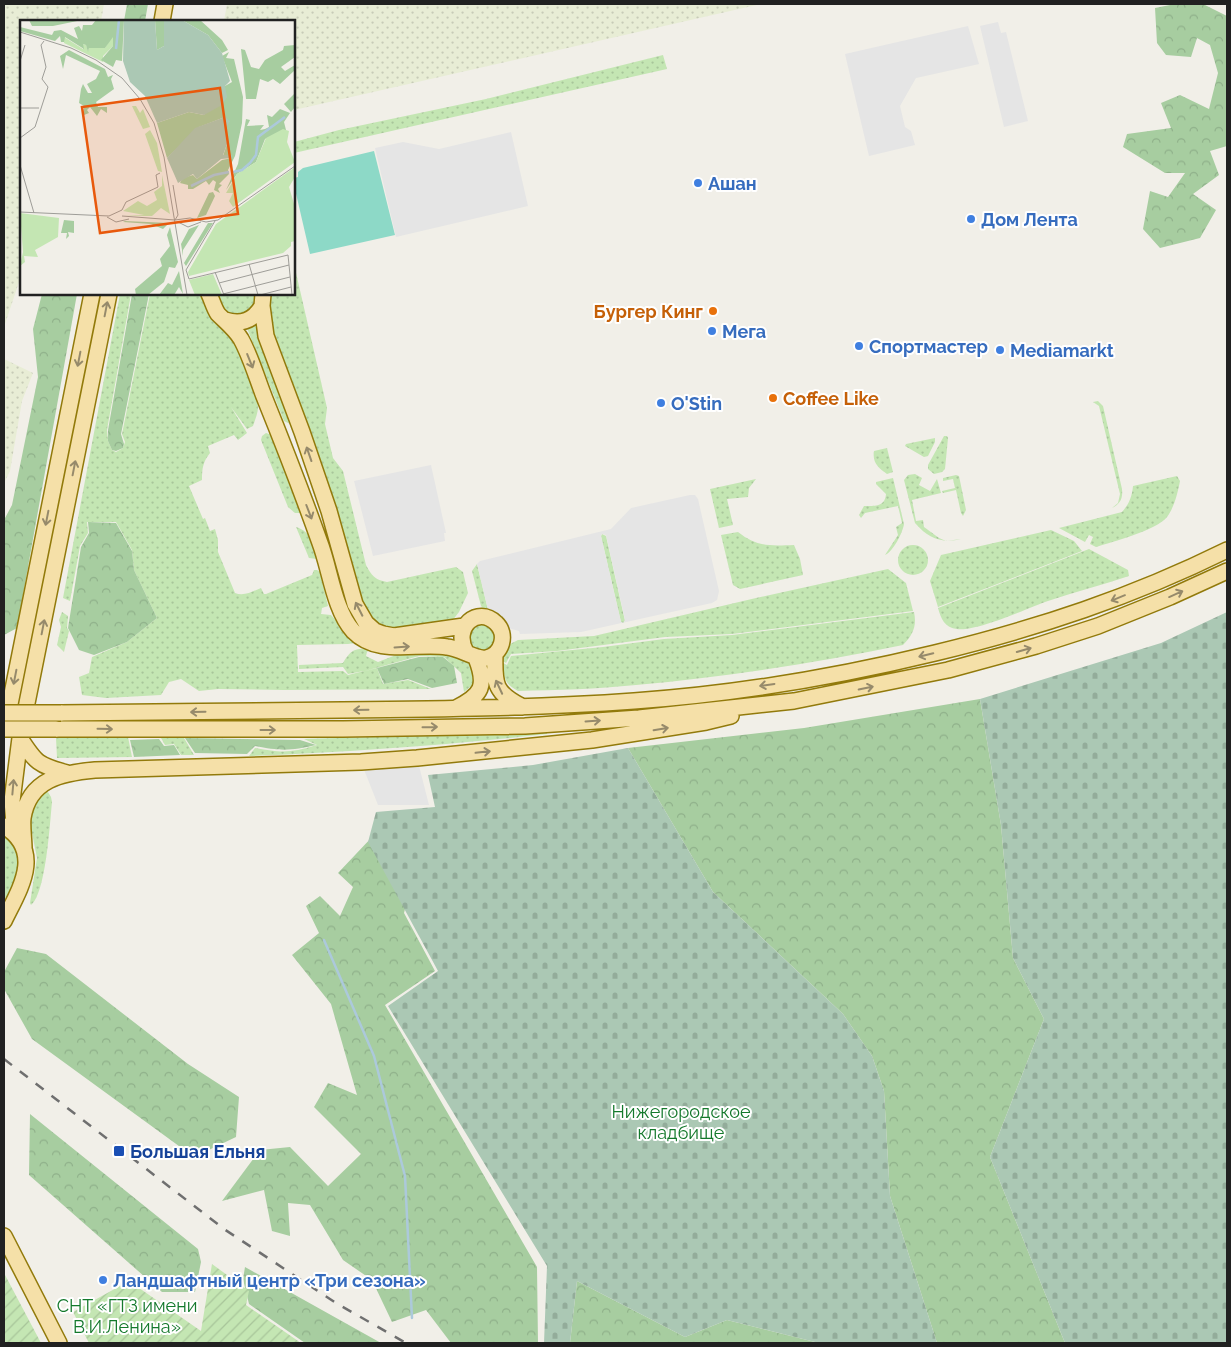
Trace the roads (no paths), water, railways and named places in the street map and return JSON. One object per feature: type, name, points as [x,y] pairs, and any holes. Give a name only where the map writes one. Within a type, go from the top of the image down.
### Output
[{"type":"main road","points":[[162,20],[165,4]]},
{"type":"main road","points":[[4,736],[92,295]]},
{"type":"main road","points":[[24,849],[10,831],[14,775],[109,295]]},
{"type":"main road","points":[[211,297],[215,309],[241,339],[321,544],[346,620],[354,632],[374,644],[393,647],[427,645],[448,647],[486,658],[495,654],[501,647],[502,630],[492,619],[484,617],[477,617],[464,626],[394,636],[375,631],[366,623],[356,604],[329,511],[266,336],[262,300]]},
{"type":"main road","points":[[225,320],[242,322],[250,319],[257,314],[262,300]]},
{"type":"main road","points":[[4,712],[455,709],[637,701],[724,692],[816,678],[902,661],[1031,628],[1092,608],[1163,580],[1227,550]]},
{"type":"main road","points":[[4,921],[24,881],[27,865],[24,849],[23,818],[27,804],[35,790],[45,782],[67,773],[95,770],[361,762],[417,758],[592,740],[706,722],[948,670],[1036,646],[1098,626],[1170,597],[1227,571]]},
{"type":"main road","points":[[455,709],[471,700],[477,694],[482,683],[482,672],[462,644],[461,635],[464,626]]},
{"type":"main road","points":[[495,654],[496,680],[500,692],[508,699],[524,707]]},
{"type":"main road","points":[[4,728],[343,729],[525,726],[639,718],[794,702]]},
{"type":"main road","points":[[20,738],[34,759],[48,768],[67,773]]},
{"type":"main road","points":[[4,905],[18,892]]},
{"type":"main road","points":[[4,1236],[59,1343]]},
{"type":"waterway","points":[[324,940],[374,1056],[405,1176],[412,1318]]},
{"type":"railway","points":[[4,1059],[224,1229],[336,1303],[406,1343]]},
{"type":"place","name":"Ашан","points":[[698,183]]},
{"type":"place","name":"Дом Лента","points":[[971,219]]},
{"type":"place","name":"Бургер Кинг","points":[[713,311]]},
{"type":"place","name":"Мега","points":[[712,331]]},
{"type":"place","name":"Спортмастер","points":[[859,346]]},
{"type":"place","name":"Mediamarkt","points":[[1000,350]]},
{"type":"place","name":"Coffee Like","points":[[773,398]]},
{"type":"place","name":"O'Stin","points":[[661,403]]},
{"type":"place","name":"Большая Ельня","points":[[119,1151]]},
{"type":"place","name":"Ландшафтный центр «Три сезона»","points":[[103,1280]]},
{"type":"park label","name":"Нижегородское кладбище","points":[[681,1121]]},
{"type":"park label","name":"СНТ «ГТЗ имени В.И.Ленина»","points":[[127,1315]]}]
